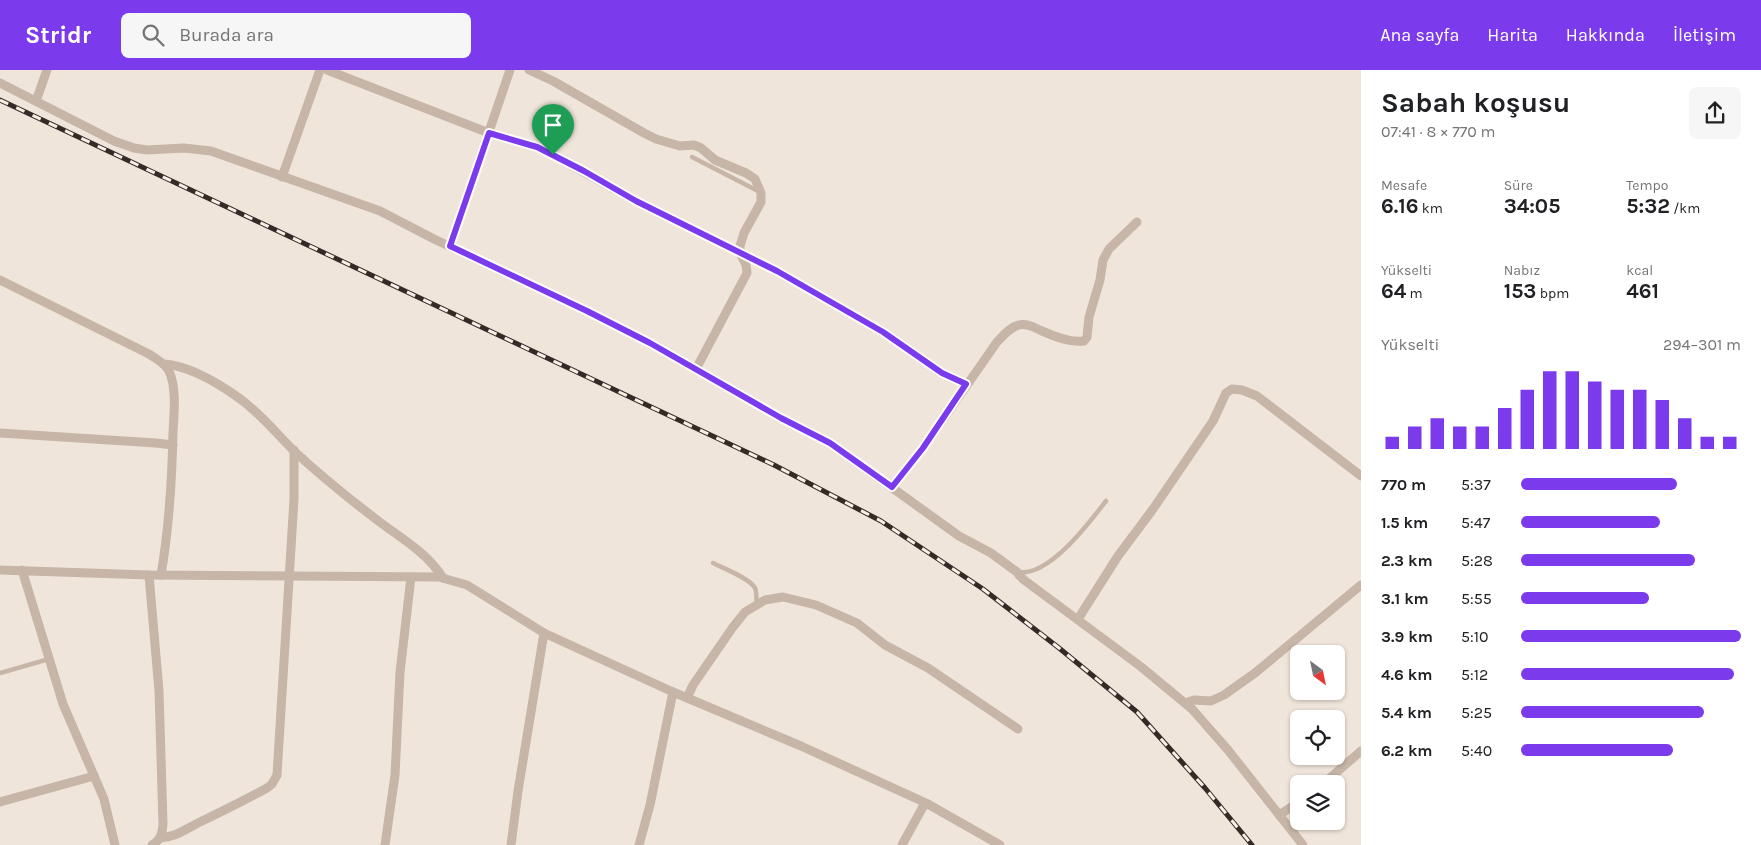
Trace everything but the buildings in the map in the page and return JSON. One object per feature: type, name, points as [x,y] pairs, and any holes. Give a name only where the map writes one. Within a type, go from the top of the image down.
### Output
[{"type":"street","points":[[36,102],[47,70]]},
{"type":"street","points":[[282,177],[320,70]]},
{"type":"street","points":[[327,70],[489,133],[545,151],[636,201],[777,271],[883,332],[942,373],[966,384]]},
{"type":"street","points":[[450,246],[510,70]]},
{"type":"street","points":[[529,70],[553,81],[656,139],[680,146],[694,145],[701,148],[715,160],[746,173],[755,179],[761,193],[761,202],[742,239],[740,253],[746,265],[747,273],[696,369]]},
{"type":"street","points":[[0,83],[114,141],[134,148],[147,150],[184,148],[211,151],[380,211],[650,343],[781,418],[830,443],[959,536],[991,553],[1017,572],[1024,580],[1140,666],[1185,703],[1228,750],[1303,845]]},
{"type":"street","points":[[892,487],[923,448],[997,342],[1011,328],[1019,324],[1030,326],[1066,339],[1084,342],[1087,338],[1089,317],[1100,280],[1103,260],[1109,249],[1137,222]]},
{"type":"street","points":[[0,280],[149,354],[168,369],[173,383],[173,445],[166,546],[161,575]]},
{"type":"street","points":[[164,364],[185,368],[212,381],[240,398],[294,450],[352,499],[426,556],[436,566],[443,578]]},
{"type":"street","points":[[1078,620],[1118,556],[1213,421],[1226,394],[1232,389],[1242,390],[1257,396],[1361,476]]},
{"type":"street","points":[[0,433],[173,445]]},
{"type":"street","points":[[160,838],[179,834],[198,823],[228,810],[267,788],[275,779],[278,770],[282,718],[288,576],[294,498],[294,450]]},
{"type":"street","points":[[0,570],[149,575],[411,577],[443,578],[467,584],[544,633],[673,692],[801,746],[925,803],[1000,845]]},
{"type":"street","points":[[22,570],[63,704],[106,806],[115,845]]},
{"type":"street","points":[[149,575],[158,681],[163,824],[159,841],[152,845]]},
{"type":"street","points":[[385,845],[395,775],[401,656],[411,577]]},
{"type":"street","points":[[1185,703],[1194,700],[1211,701],[1224,695],[1361,585]]},
{"type":"street","points":[[687,698],[693,685],[732,627],[745,612],[757,604],[776,597],[790,598],[816,605],[857,623],[885,645],[928,668],[1018,729]]},
{"type":"street","points":[[511,845],[544,633]]},
{"type":"street","points":[[639,845],[650,805],[673,692]]},
{"type":"street","points":[[1334,775],[1361,751]]},
{"type":"street","points":[[0,802],[94,776]]},
{"type":"street","points":[[902,845],[925,803]]},
{"type":"street","points":[[1279,815],[1290,808]]},
{"type":"lane","points":[[692,157],[761,193]]},
{"type":"lane","points":[[1017,572],[1030,572],[1044,565],[1068,545],[1106,501]]},
{"type":"lane","points":[[713,563],[752,584],[755,589],[757,604]]},
{"type":"lane","points":[[0,673],[49,659]]},
{"type":"railway","points":[[0,100],[774,465],[881,521],[983,589],[1137,712],[1205,788],[1252,845]]},
{"type":"route","points":[[489,133],[537,147],[553,155],[636,201],[777,271],[883,332],[942,373],[966,384],[923,448],[892,487],[830,443],[781,418],[650,343],[450,246],[489,133]]}]
